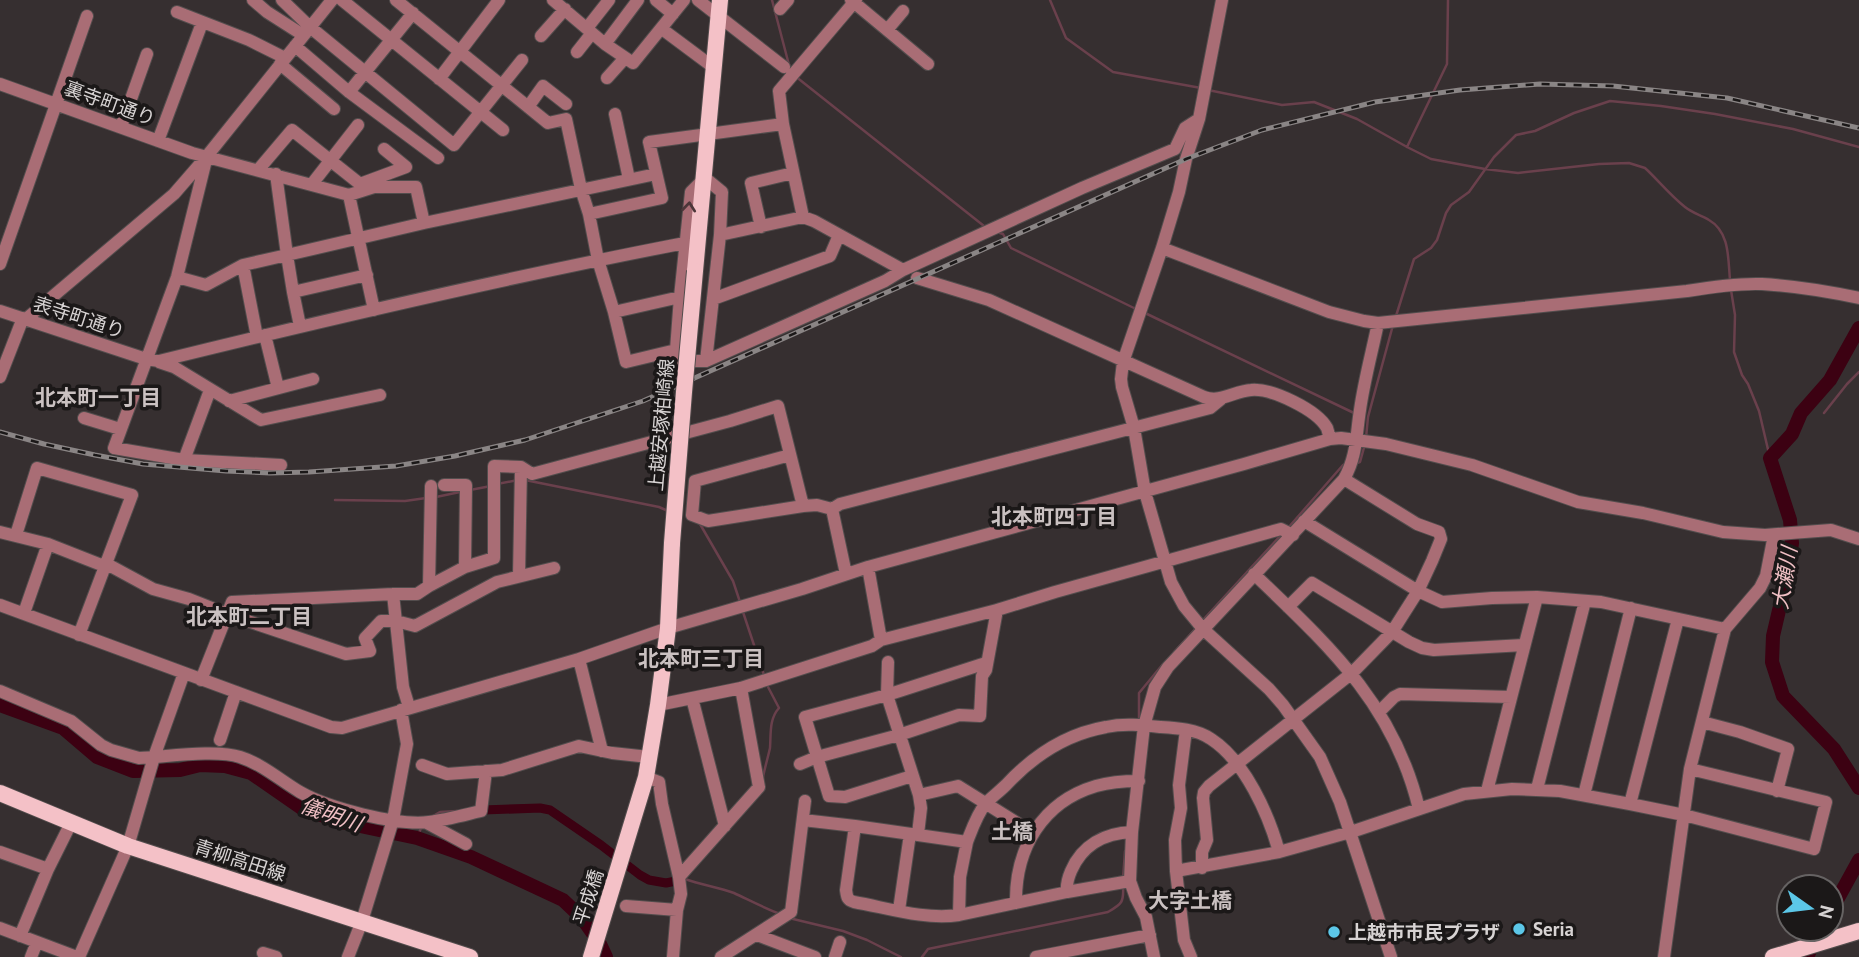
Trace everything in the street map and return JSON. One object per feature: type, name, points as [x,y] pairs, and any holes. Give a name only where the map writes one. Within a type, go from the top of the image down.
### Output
[{"type":"main road","name":"上越安塚柏崎線","points":[[625,849],[646,777],[668,628],[672,543],[720,0]]},
{"type":"main road","name":"青柳高田線","points":[[0,793],[128,846],[470,957]]},
{"type":"main road","name":"平成橋","points":[[591,957],[625,849]]},
{"type":"main road","points":[[1782,954],[1856,932]]},
{"type":"street","points":[[253,0],[267,12],[307,31],[366,71],[454,145],[522,60]]},
{"type":"street","points":[[267,12],[275,0]]},
{"type":"street","points":[[282,0],[307,31]]},
{"type":"street","points":[[0,377],[24,319],[174,194],[332,0]]},
{"type":"street","points":[[342,0],[503,130]]},
{"type":"street","points":[[439,79],[499,0]]},
{"type":"street","points":[[553,0],[565,5],[591,27],[605,44],[633,64],[684,0]]},
{"type":"street","points":[[577,52],[609,0]]},
{"type":"street","points":[[656,0],[673,14]]},
{"type":"street","points":[[698,0],[784,67]]},
{"type":"street","points":[[1222,0],[1199,119],[1162,248],[1123,362],[1121,379],[1134,428],[1145,492],[1171,582],[1184,606],[1203,629],[1269,689],[1294,718],[1320,757],[1332,780],[1391,957]]},
{"type":"street","points":[[803,217],[783,124],[779,91],[853,1],[928,64]]},
{"type":"street","points":[[605,44],[632,2]]},
{"type":"street","points":[[349,92],[392,39],[405,5],[548,123],[566,119],[598,260],[626,362],[676,350]]},
{"type":"street","points":[[541,36],[565,5]]},
{"type":"street","points":[[887,30],[903,11]]},
{"type":"street","points":[[177,12],[249,40],[283,61],[334,109]]},
{"type":"street","points":[[0,264],[87,16]]},
{"type":"street","points":[[158,141],[202,23]]},
{"type":"street","points":[[662,29],[713,67]]},
{"type":"street","points":[[295,46],[349,92],[438,158]]},
{"type":"street","points":[[121,127],[147,54]]},
{"type":"street","points":[[607,78],[625,58]]},
{"type":"street","name":"裏寺町通り","points":[[0,84],[192,153],[349,195]]},
{"type":"street","points":[[528,107],[543,86],[566,104]]},
{"type":"street","points":[[615,114],[629,179]]},
{"type":"street","points":[[706,360],[722,192],[705,178],[691,192],[675,361],[706,360],[885,281],[903,270],[1082,188],[1175,149],[1185,128],[1199,119]]},
{"type":"street","points":[[589,214],[662,198],[649,142],[783,124]]},
{"type":"street","points":[[312,184],[358,125]]},
{"type":"street","points":[[258,170],[292,130],[360,184],[406,167],[384,149]]},
{"type":"street","points":[[207,156],[177,277],[152,360],[114,448],[184,460],[281,465]]},
{"type":"street","points":[[761,227],[751,183],[793,173]]},
{"type":"street","points":[[276,174],[286,255],[300,327]]},
{"type":"street","points":[[177,277],[206,285],[243,265],[656,174]]},
{"type":"street","points":[[374,310],[349,195],[374,187],[416,187],[424,223]]},
{"type":"street","points":[[720,235],[803,217],[903,270]]},
{"type":"street","points":[[713,299],[830,256],[839,235]]},
{"type":"street","points":[[152,360],[685,243]]},
{"type":"street","points":[[1162,248],[1329,312],[1377,323],[1718,286],[1760,284],[1815,289],[1859,298]]},
{"type":"street","points":[[243,265],[261,336],[278,388]]},
{"type":"street","points":[[293,292],[367,275]]},
{"type":"street","points":[[917,278],[989,300],[1212,400],[1250,390],[1267,391],[1305,407],[1326,428],[1329,439]]},
{"type":"street","points":[[614,312],[680,297]]},
{"type":"street","name":"表寺町通り","points":[[0,311],[174,367],[261,420],[380,396]]},
{"type":"street","points":[[1154,957],[1146,917],[1130,881],[1132,832],[1144,726],[1151,698],[1161,676],[1344,479],[1351,466],[1357,439],[1377,323]]},
{"type":"street","points":[[229,401],[313,379]]},
{"type":"street","points":[[184,460],[210,390]]},
{"type":"street","points":[[790,455],[695,481],[692,516],[708,521],[803,506],[817,505],[832,509],[840,504],[1210,408],[1223,398]]},
{"type":"street","points":[[201,680],[232,602],[417,594],[465,568],[495,558],[495,466],[521,467],[532,474],[778,406],[803,506]]},
{"type":"street","points":[[84,418],[120,429]]},
{"type":"street","points":[[0,605],[331,727],[342,728],[579,659],[668,628],[868,567],[1329,439],[1357,439],[1386,444],[1472,465],[1578,502],[1643,513],[1723,532],[1778,534],[1831,530],[1859,539]]},
{"type":"street","points":[[519,576],[521,467]]},
{"type":"street","points":[[16,535],[37,468],[132,495],[79,635]]},
{"type":"street","points":[[1202,868],[1202,852],[1207,840],[1204,792],[1352,673],[1392,632],[1433,561],[1441,535],[1439,533],[1417,524],[1344,479]]},
{"type":"street","points":[[444,485],[466,485],[465,568]]},
{"type":"street","points":[[429,586],[431,486]]},
{"type":"street","points":[[832,509],[846,574]]},
{"type":"street","points":[[1304,521],[1418,591],[1442,602],[1536,597],[1601,602],[1725,629]]},
{"type":"street","points":[[658,705],[741,688],[872,646],[881,640],[1282,529],[1293,534]]},
{"type":"street","points":[[0,531],[105,564],[153,589],[346,654],[370,651],[365,638],[381,621],[396,621],[415,626],[497,582],[554,568]]},
{"type":"street","points":[[1664,957],[1690,769],[1725,629],[1760,588],[1778,534]]},
{"type":"street","points":[[23,613],[48,544]]},
{"type":"street","points":[[868,567],[881,640]]},
{"type":"street","points":[[1254,574],[1352,673],[1379,712],[1404,762],[1419,809]]},
{"type":"street","points":[[1288,607],[1312,583],[1422,648],[1434,650],[1524,645]]},
{"type":"street","points":[[348,957],[387,839],[407,744],[393,594]]},
{"type":"street","points":[[1487,791],[1536,597]]},
{"type":"street","points":[[1537,789],[1584,601]]},
{"type":"street","points":[[1584,795],[1632,608]]},
{"type":"street","points":[[800,764],[958,715],[980,716],[982,676],[986,670],[997,610]]},
{"type":"street","points":[[1630,804],[1678,619]]},
{"type":"street","points":[[579,659],[602,751]]},
{"type":"street","points":[[888,662],[887,695],[921,808],[899,910]]},
{"type":"street","points":[[912,776],[845,797],[829,796],[805,717],[887,695],[986,663]]},
{"type":"street","points":[[0,928],[78,957],[128,846],[184,673]]},
{"type":"street","points":[[679,877],[759,787],[741,688]]},
{"type":"street","points":[[0,691],[71,721],[111,750],[154,759],[222,754],[237,756],[251,761],[324,803],[391,823],[427,823],[481,811],[486,771]]},
{"type":"street","points":[[220,740],[236,692]]},
{"type":"street","points":[[1379,712],[1400,694],[1511,697]]},
{"type":"street","points":[[692,698],[725,826]]},
{"type":"street","points":[[1702,722],[1787,749],[1777,790]]},
{"type":"street","points":[[959,915],[960,877],[967,842],[986,804],[1031,760],[1058,743],[1104,727],[1119,725],[1186,730],[1209,737],[1227,752],[1257,795],[1279,852]]},
{"type":"street","points":[[1186,730],[1179,785],[1181,808],[1175,840],[1184,940],[1191,957]]},
{"type":"street","points":[[422,765],[447,774],[486,771],[502,769],[579,746],[649,757]]},
{"type":"street","points":[[1176,872],[1279,852],[1464,794],[1512,789],[1537,789],[1630,804],[1684,815],[1814,849],[1826,802],[1690,769]]},
{"type":"street","points":[[646,777],[659,782],[679,877],[681,894],[673,957]]},
{"type":"street","points":[[1016,903],[1019,863],[1033,832],[1050,812],[1070,797],[1096,786],[1139,781]]},
{"type":"street","points":[[919,796],[958,786],[1033,832]]},
{"type":"street","points":[[726,954],[791,912],[805,801]]},
{"type":"street","points":[[803,820],[967,842]]},
{"type":"street","points":[[20,936],[72,821]]},
{"type":"street","points":[[427,823],[466,844]]},
{"type":"street","points":[[855,826],[846,890],[847,897],[854,902],[944,917],[1130,881]]},
{"type":"street","points":[[1067,892],[1068,879],[1075,861],[1089,845],[1108,835],[1132,832]]},
{"type":"street","points":[[0,852],[48,869]]},
{"type":"street","points":[[626,906],[677,910]]},
{"type":"street","points":[[757,935],[815,957]]},
{"type":"street","points":[[1036,957],[1150,935]]},
{"type":"street","points":[[31,957],[37,942]]},
{"type":"street","points":[[835,957],[840,942]]},
{"type":"street","points":[[263,953],[276,957]]},
{"type":"street","points":[[726,954],[743,957]]},
{"type":"waterway","points":[[772,0],[789,65]]},
{"type":"waterway","points":[[1050,0],[1066,38],[1113,72],[1201,88]]},
{"type":"waterway","points":[[1407,147],[1447,64],[1448,0]]},
{"type":"waterway","points":[[795,76],[984,226]]},
{"type":"waterway","points":[[1208,90],[1282,105],[1314,102],[1357,119],[1431,159],[1485,169],[1518,173],[1629,163],[1645,168],[1674,198],[1709,220],[1721,231],[1727,247],[1730,280]]},
{"type":"waterway","points":[[1396,316],[1414,259],[1431,248],[1437,240],[1451,205],[1469,192],[1494,157],[1516,135],[1535,131],[1574,113],[1610,101],[1661,106],[1793,129],[1859,147]]},
{"type":"waterway","points":[[997,232],[1003,234],[1011,248],[1136,309]]},
{"type":"waterway","points":[[1731,290],[1735,315],[1734,352],[1759,411],[1770,458]]},
{"type":"waterway","points":[[1145,313],[1354,413]]},
{"type":"waterway","points":[[1366,438],[1368,417],[1393,325]]},
{"type":"waterway","name":"大瀬川","points":[[1859,328],[1830,380],[1801,413],[1792,434],[1770,458],[1790,520],[1792,543],[1773,636],[1772,662],[1783,696],[1834,749],[1859,788]]},
{"type":"waterway","points":[[1824,413],[1859,372]]},
{"type":"waterway","points":[[1357,463],[1360,462],[1365,444]]},
{"type":"waterway","points":[[1288,528],[1343,465],[1347,464]]},
{"type":"waterway","points":[[497,484],[518,480]]},
{"type":"waterway","points":[[525,480],[668,511]]},
{"type":"waterway","points":[[470,490],[491,486]]},
{"type":"waterway","points":[[436,497],[460,492]]},
{"type":"waterway","points":[[335,500],[405,501],[426,498]]},
{"type":"waterway","points":[[700,524],[733,581],[740,602]]},
{"type":"waterway","points":[[1202,621],[1281,535]]},
{"type":"waterway","points":[[743,612],[764,675]]},
{"type":"waterway","points":[[1174,652],[1196,628]]},
{"type":"waterway","points":[[1139,723],[1139,693],[1163,664]]},
{"type":"waterway","points":[[763,777],[770,748],[772,722],[779,708],[767,685]]},
{"type":"waterway","name":"儀明川","points":[[0,705],[63,728],[97,757],[133,771],[180,770],[200,765],[225,766],[251,773],[303,809],[346,823],[417,838],[471,857],[563,900],[582,918],[606,957]]},
{"type":"waterway","points":[[483,810],[550,810],[640,875],[649,880],[666,883],[676,881]]},
{"type":"waterway","points":[[433,816],[440,812],[457,811]]},
{"type":"waterway","points":[[417,838],[421,828]]},
{"type":"waterway","points":[[1123,879],[1125,851]]},
{"type":"waterway","name":"大瀬川","points":[[1845,886],[1859,860]]},
{"type":"waterway","points":[[685,879],[734,893],[780,914]]},
{"type":"waterway","points":[[922,957],[928,949],[1108,912],[1121,902],[1123,886]]},
{"type":"waterway","points":[[789,918],[843,931],[901,957]]},
{"type":"waterway","name":"大瀬川","points":[[1807,957],[1814,943]]},
{"type":"railway","points":[[0,432],[44,444],[143,464],[270,473],[396,466],[525,440],[643,401],[1186,159],[1262,130],[1375,102],[1460,90],[1540,84],[1613,86],[1727,98],[1859,128]]},
{"type":"place","name":"Seria","points":[[1519,929]]},
{"type":"place","name":"上越市市民プラザ","points":[[1334,932]]},
{"type":"district","name":"北本町一丁目","points":[[98,398]]},
{"type":"district","name":"北本町四丁目","points":[[1054,517]]},
{"type":"district","name":"北本町二丁目","points":[[249,617]]},
{"type":"district","name":"北本町三丁目","points":[[701,659]]},
{"type":"district","name":"土橋","points":[[1012,832]]},
{"type":"district","name":"大字土橋","points":[[1190,901]]}]
